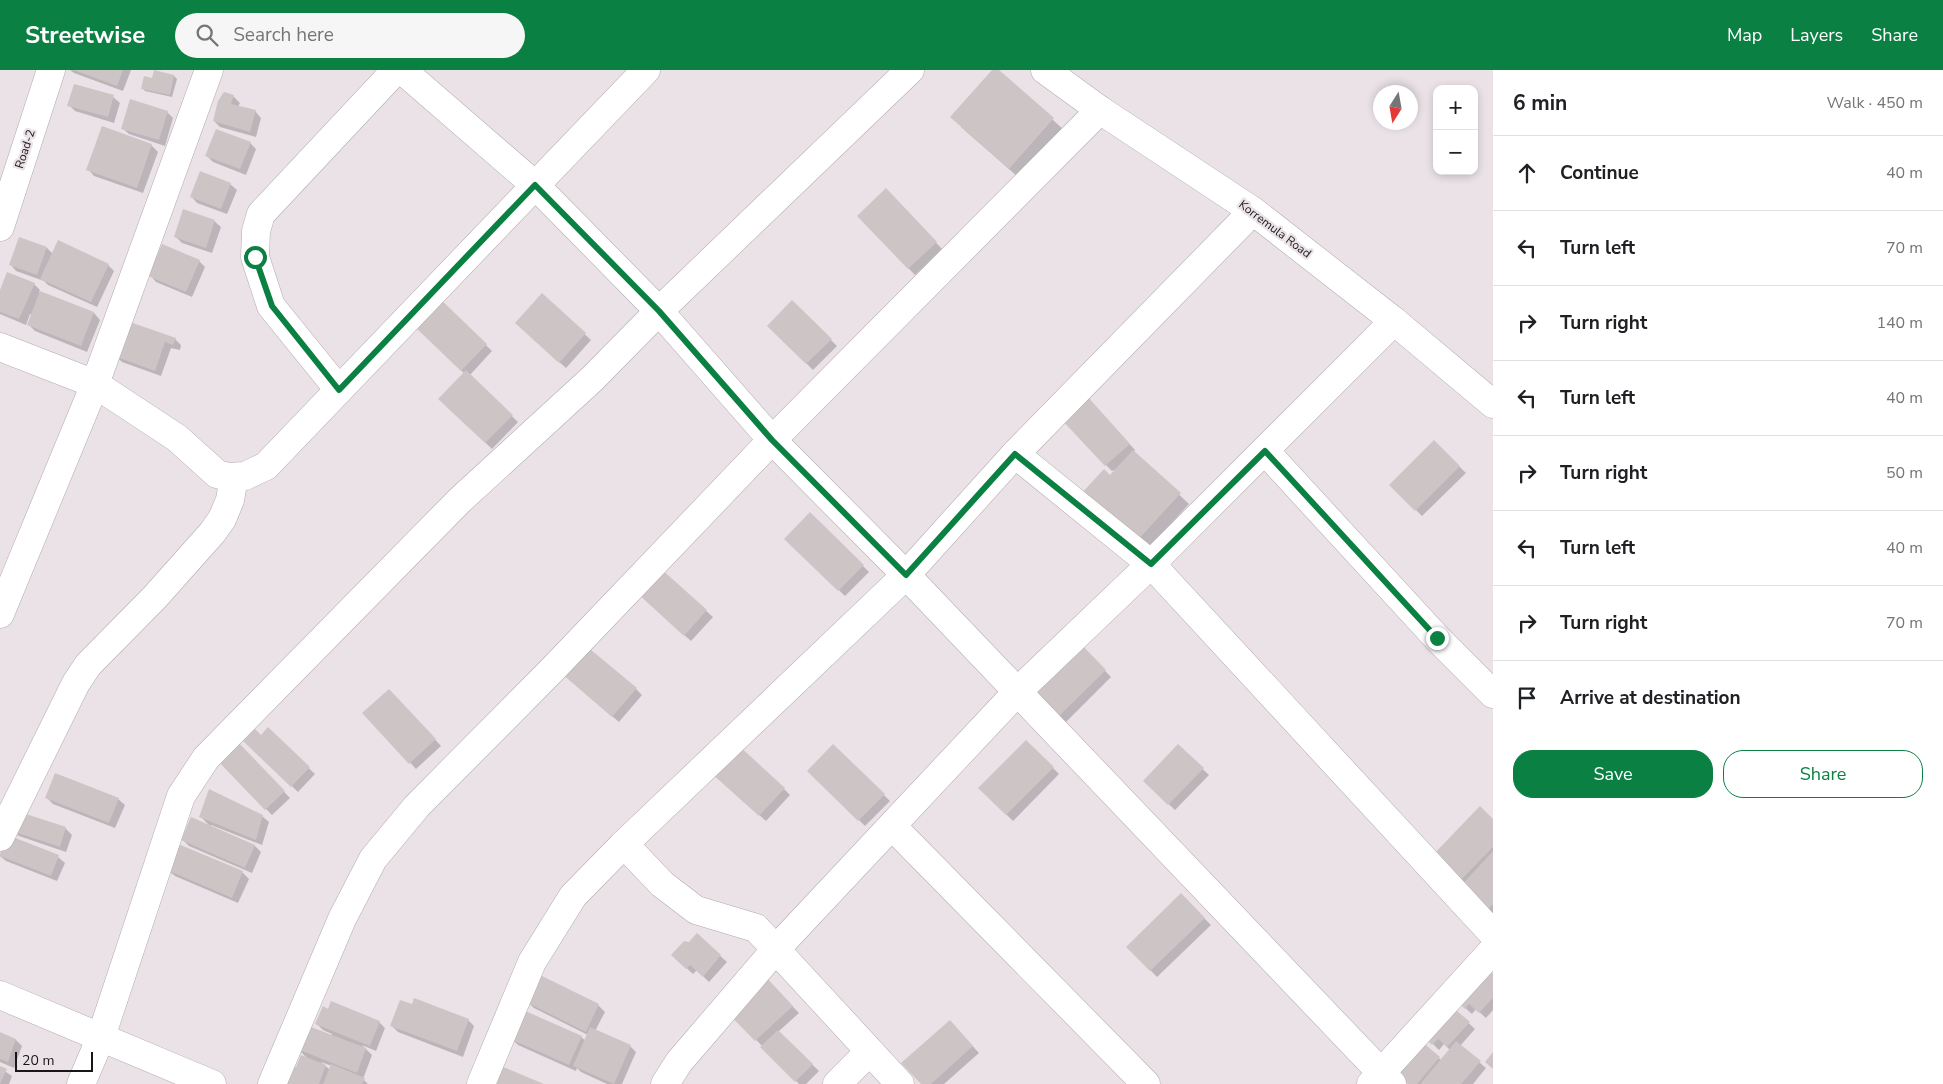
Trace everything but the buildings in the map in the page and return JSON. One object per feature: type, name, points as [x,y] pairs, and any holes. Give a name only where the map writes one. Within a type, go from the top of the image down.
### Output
[{"type":"street","name":"Road-2","points":[[0,227],[50,70]]},
{"type":"street","points":[[0,614],[95,384],[209,70]]},
{"type":"street","points":[[339,390],[272,306],[255,257],[256,231],[261,214],[396,70]]},
{"type":"street","points":[[402,70],[535,185],[659,311],[772,440],[1018,691],[1381,1081],[1493,950]]},
{"type":"street","points":[[0,347],[95,384],[176,438],[217,474],[234,477],[245,476],[266,466],[646,70]]},
{"type":"street","points":[[81,1084],[101,1037],[180,796],[206,758],[460,500],[592,379],[659,311],[910,70]]},
{"type":"street","name":"Korremula Road","points":[[1045,70],[1100,110],[1252,211],[1394,321],[1493,404]]},
{"type":"street","points":[[272,1084],[342,919],[372,859],[417,806],[552,670],[772,440],[1100,110]]},
{"type":"street","points":[[481,1084],[532,962],[573,896],[624,844],[906,575],[1015,454],[1252,211]]},
{"type":"street","points":[[665,1084],[679,1062],[776,950],[1018,691],[1151,564],[1394,321]]},
{"type":"street","points":[[1265,451],[1437,638],[1493,694]]},
{"type":"street","points":[[1015,454],[1151,564],[1493,934]]},
{"type":"street","points":[[0,837],[76,683],[88,665],[155,597],[212,533],[222,518],[230,500],[234,477]]},
{"type":"street","points":[[892,826],[1146,1084]]},
{"type":"street","points":[[624,844],[662,884],[696,910],[756,928],[900,1084]]},
{"type":"street","points":[[0,995],[212,1084]]},
{"type":"street","points":[[837,1084],[869,1052]]},
{"type":"route","points":[[255,257],[272,306],[339,390],[535,185],[659,311],[772,440],[906,575],[1015,454],[1151,564],[1265,451],[1437,638]]}]
